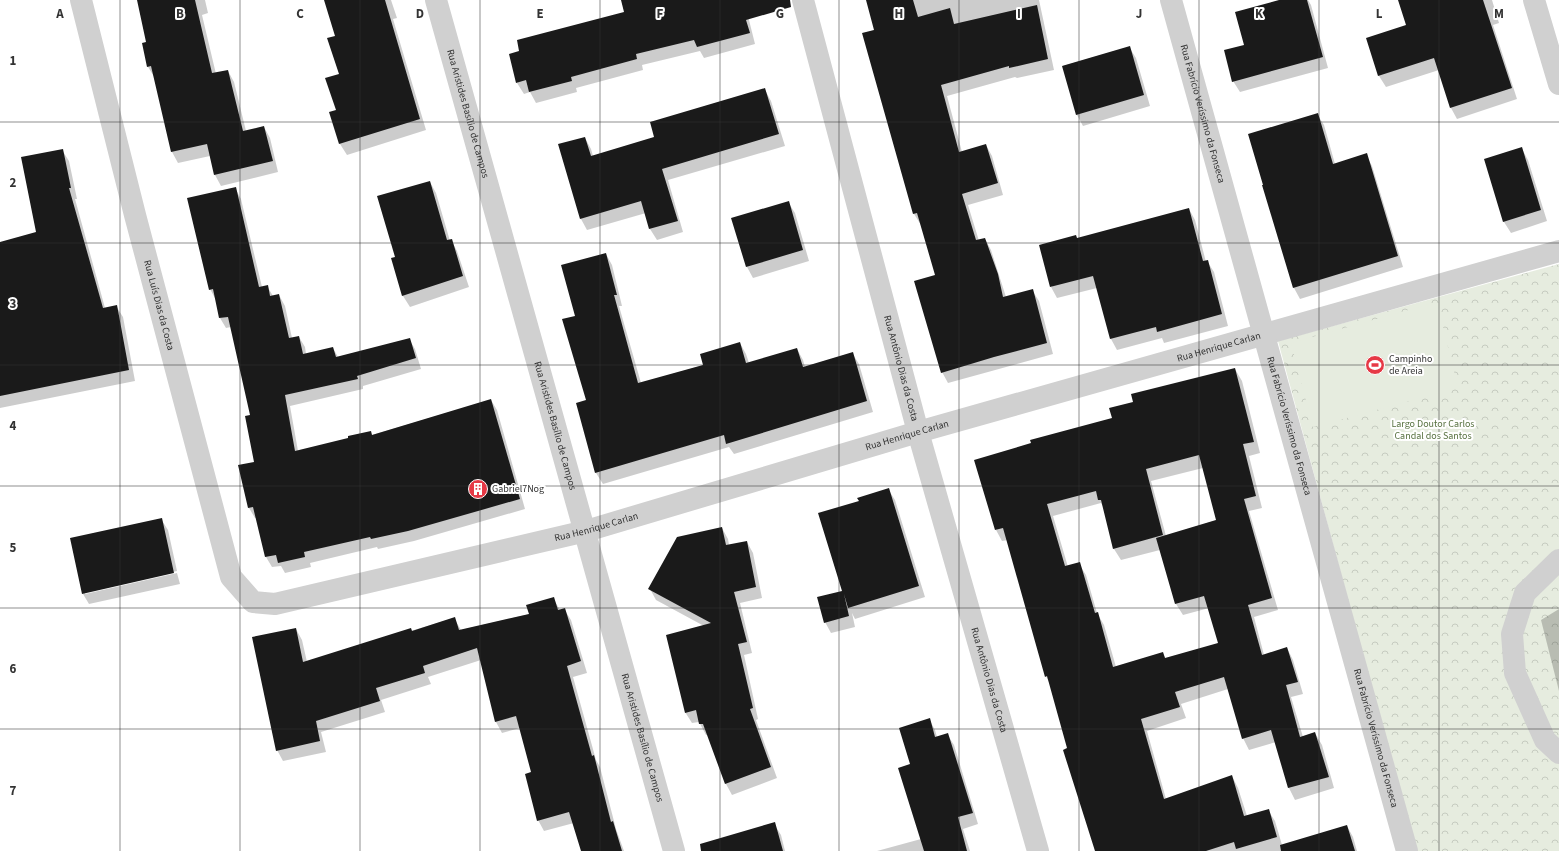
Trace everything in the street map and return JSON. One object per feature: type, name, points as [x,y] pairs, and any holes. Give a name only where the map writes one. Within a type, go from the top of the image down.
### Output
[{"type":"street","name":"Rua Luís Dias da Costa","points":[[81,0],[135,215],[231,577],[253,602]]},
{"type":"street","name":"Rua Aristides Basílio de Campos","points":[[436,0],[586,531],[674,851]]},
{"type":"street","name":"Rua Antônio Dias da Costa","points":[[803,0],[918,432],[1038,851]]},
{"type":"street","name":"Rua Fabrício Veríssimo da Fonseca","points":[[1171,0],[1407,851]]},
{"type":"street","points":[[1534,0],[1559,84]]},
{"type":"street","name":"Rua Henrique Carlan","points":[[253,602],[275,604],[586,531],[918,432],[1264,336],[1559,251]]},
{"type":"street","points":[[1559,560],[1525,593],[1512,634],[1515,673],[1545,740],[1559,753]]},
{"type":"green space","name":"Largo Doutor Carlos Candal dos Santos","points":[[1559,264],[1559,851],[1416,851],[1278,341]]},
{"type":"green space","name":"Campinho de Areia","points":[[1437,302],[1458,388],[1313,427],[1291,343]]},
{"type":"building","points":[[137,0],[195,0],[212,73],[228,70],[243,131],[264,126],[273,161],[214,175],[207,144],[171,152],[151,66],[147,67],[142,43],[146,42]]},
{"type":"building","points":[[324,0],[385,0],[420,119],[339,144],[329,112],[336,110],[325,78],[339,74],[327,38],[335,36]]},
{"type":"building","points":[[621,0],[790,0],[791,7],[746,20],[750,33],[697,47],[694,40],[636,54],[637,59],[571,77],[572,81],[529,92],[526,80],[516,83],[509,54],[519,51],[517,40],[624,12]]},
{"type":"building","points":[[866,0],[913,0],[918,17],[950,8],[954,24],[1037,5],[1048,59],[1009,68],[1009,66],[941,85],[959,152],[986,144],[998,183],[962,194],[976,240],[985,238],[998,274],[1003,297],[1033,289],[1047,343],[941,373],[914,281],[935,275],[917,213],[913,214],[862,33],[874,30]]},
{"type":"building","points":[[1279,0],[1307,0],[1323,57],[1232,82],[1224,50],[1244,45],[1235,12]]},
{"type":"building","points":[[1398,0],[1483,0],[1512,88],[1450,108],[1434,58],[1378,76],[1366,38],[1406,25]]},
{"type":"building","points":[[1130,46],[1144,95],[1076,115],[1062,66]]},
{"type":"building","points":[[765,88],[779,134],[662,169],[678,221],[649,229],[641,201],[580,219],[558,144],[585,137],[591,156],[654,137],[650,122]]},
{"type":"building","points":[[1318,113],[1333,164],[1367,153],[1398,256],[1293,288],[1248,134]]},
{"type":"building","points":[[1522,147],[1541,210],[1503,222],[1484,159]]},
{"type":"building","points":[[63,149],[71,188],[69,188],[103,308],[117,305],[129,370],[0,396],[0,242],[36,232],[21,157]]},
{"type":"building","points":[[430,181],[447,240],[452,239],[463,276],[402,296],[391,258],[395,257],[377,196]]},
{"type":"building","points":[[236,187],[259,287],[268,285],[270,296],[279,294],[289,338],[299,336],[303,354],[333,347],[336,357],[410,338],[416,358],[357,376],[358,379],[285,395],[295,451],[371,431],[372,435],[491,399],[520,499],[408,531],[371,539],[370,537],[304,552],[305,557],[278,563],[276,555],[265,557],[253,507],[248,508],[238,465],[254,462],[245,416],[250,415],[228,317],[219,318],[213,289],[209,290],[187,198]]},
{"type":"building","points":[[789,201],[803,250],[746,267],[731,218]]},
{"type":"building","points":[[1189,208],[1203,261],[1208,260],[1222,314],[1157,332],[1156,327],[1110,339],[1093,276],[1050,287],[1039,245],[1076,235],[1077,238]]},
{"type":"building","points":[[606,253],[617,295],[614,295],[638,383],[703,365],[700,354],[740,342],[746,363],[797,348],[803,367],[853,352],[867,401],[726,444],[724,435],[595,473],[576,403],[586,400],[562,319],[575,316],[561,265]]},
{"type":"building","points":[[1235,368],[1254,442],[1243,444],[1256,496],[1244,499],[1272,598],[1248,605],[1262,655],[1287,647],[1298,682],[1286,685],[1300,737],[1315,732],[1329,777],[1288,788],[1271,730],[1242,739],[1224,677],[1175,692],[1180,707],[1141,719],[1164,799],[1232,775],[1244,816],[1269,809],[1277,837],[1236,849],[1234,842],[1206,851],[1095,851],[1063,750],[1067,748],[1047,676],[1045,677],[1003,528],[995,530],[974,460],[1031,443],[1030,440],[1112,418],[1109,408],[1133,402],[1131,394]],"holes":[[[1199,455],[1216,520],[1156,538],[1175,604],[1204,596],[1218,643],[1165,658],[1163,652],[1113,667],[1098,612],[1095,613],[1080,562],[1065,566],[1047,504],[1096,491],[1098,500],[1101,500],[1113,549],[1163,535],[1146,469]]]},
{"type":"building","points":[[889,488],[919,586],[848,608],[844,594],[849,616],[824,623],[817,597],[842,591],[818,513],[859,501],[857,498]]},
{"type":"building","points":[[162,518],[174,573],[82,594],[70,538]]},
{"type":"building","points":[[722,527],[726,545],[747,541],[756,587],[734,592],[747,642],[738,644],[753,708],[750,709],[771,767],[725,784],[703,724],[699,724],[696,710],[685,713],[666,635],[711,623],[648,589],[677,537]]},
{"type":"building","points":[[554,597],[558,610],[565,608],[581,661],[567,666],[592,756],[594,755],[611,822],[613,821],[622,851],[581,851],[569,812],[537,821],[525,774],[531,772],[516,716],[495,722],[477,648],[423,666],[425,673],[376,688],[380,701],[316,721],[320,741],[276,751],[252,637],[296,628],[303,662],[411,628],[412,631],[455,617],[459,630],[529,614],[526,605]]},
{"type":"building","points":[[930,718],[935,737],[948,733],[973,813],[958,817],[967,851],[924,851],[898,768],[910,764],[899,728]]},
{"type":"building","points":[[775,822],[783,851],[701,851],[700,844]]},
{"type":"building","points":[[1347,825],[1355,851],[1281,851],[1280,845]]},
{"type":"place","name":"Campinho de Areia","points":[[1375,365]]},
{"type":"place","name":"Gabriel7Nog","points":[[478,489]]}]
